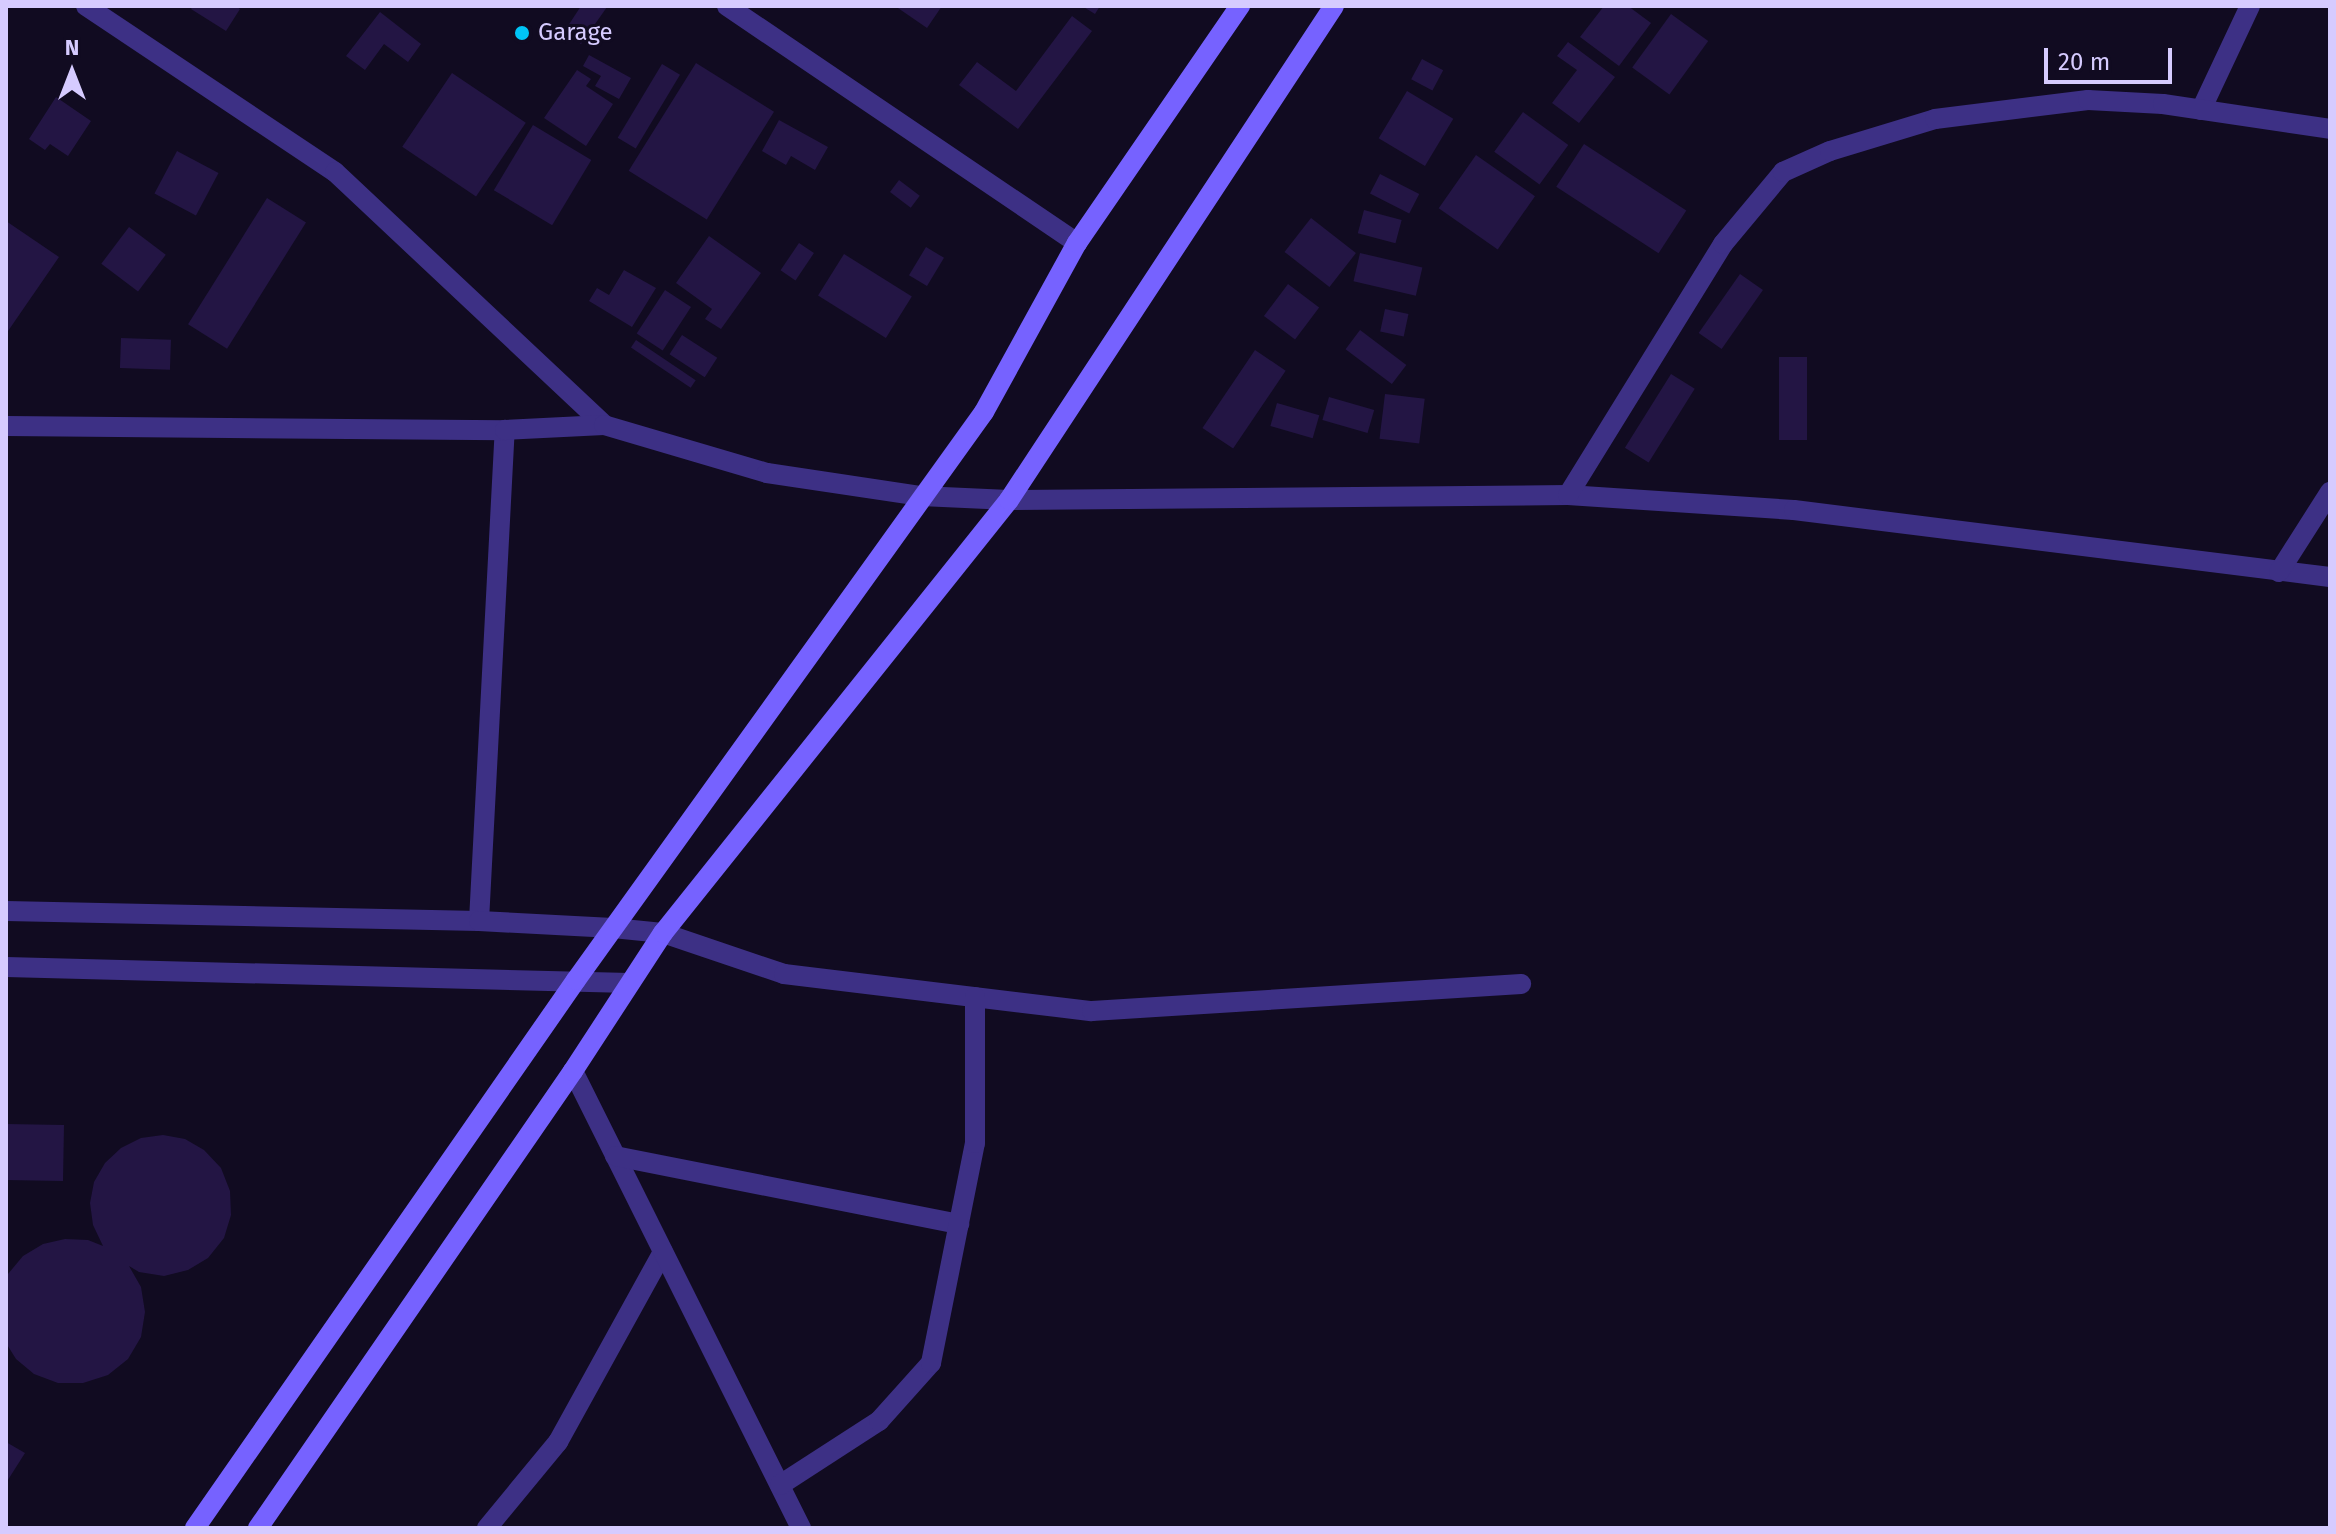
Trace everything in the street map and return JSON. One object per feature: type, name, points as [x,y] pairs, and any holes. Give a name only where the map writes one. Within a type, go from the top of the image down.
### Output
[{"type":"main road","points":[[195,1528],[576,980],[984,412],[1077,243],[1240,6]]},
{"type":"main road","points":[[258,1528],[573,1071],[663,933],[1009,500],[1334,6]]},
{"type":"street","points":[[86,6],[335,172],[604,425]]},
{"type":"street","points":[[727,6],[1077,243]]},
{"type":"street","points":[[2201,110],[2250,6]]},
{"type":"street","points":[[1568,495],[1723,244],[1756,200],[1783,172],[1830,151],[1935,119],[2088,100],[2201,110],[2330,129]]},
{"type":"street","points":[[6,426],[505,430],[604,425],[767,473],[921,496],[1009,500],[1568,495],[1794,510],[2330,577]]},
{"type":"street","points":[[479,921],[505,430]]},
{"type":"street","points":[[2279,572],[2330,492]]},
{"type":"street","points":[[6,911],[479,921],[613,928],[663,933],[784,974],[1092,1011],[1521,984]]},
{"type":"street","points":[[6,967],[630,983]]},
{"type":"street","points":[[780,1485],[879,1421],[931,1363],[975,1143],[975,997]]},
{"type":"street","points":[[573,1071],[801,1528]]},
{"type":"street","points":[[615,1156],[959,1224]]},
{"type":"street","points":[[487,1528],[558,1442],[663,1252]]},
{"type":"building","points":[[193,6],[236,6],[240,9],[226,31],[191,9]]},
{"type":"building","points":[[581,6],[607,7],[581,44],[564,32]]},
{"type":"building","points":[[895,6],[942,6],[927,28]]},
{"type":"building","points":[[1082,6],[1100,6],[1095,14]]},
{"type":"building","points":[[1604,6],[1628,6],[1651,23],[1619,66],[1580,37]]},
{"type":"building","points":[[380,12],[421,44],[408,62],[384,44],[365,70],[346,56]]},
{"type":"building","points":[[1671,14],[1708,41],[1669,94],[1632,67]]},
{"type":"building","points":[[1072,16],[1092,31],[1018,129],[959,85],[977,62],[1016,91]]},
{"type":"building","points":[[1568,42],[1615,77],[1579,123],[1552,103],[1577,70],[1557,56]]},
{"type":"building","points":[[589,55],[631,78],[619,99],[595,86],[601,76],[583,66]]},
{"type":"building","points":[[1422,59],[1443,70],[1432,91],[1411,79]]},
{"type":"building","points":[[696,63],[774,112],[707,219],[629,171]]},
{"type":"building","points":[[662,64],[680,75],[636,149],[618,138]]},
{"type":"building","points":[[577,70],[591,79],[586,86],[613,104],[586,146],[544,118]]},
{"type":"building","points":[[452,73],[526,123],[476,197],[402,147]]},
{"type":"building","points":[[1407,91],[1453,119],[1425,166],[1379,138]]},
{"type":"building","points":[[56,97],[91,121],[68,156],[50,144],[45,150],[29,139]]},
{"type":"building","points":[[1523,112],[1568,145],[1540,185],[1494,152]]},
{"type":"building","points":[[779,120],[828,147],[815,170],[791,156],[786,165],[762,151]]},
{"type":"building","points":[[533,125],[591,160],[552,225],[494,190]]},
{"type":"building","points":[[1584,144],[1686,210],[1659,253],[1556,187]]},
{"type":"building","points":[[177,151],[218,173],[196,215],[154,193]]},
{"type":"building","points":[[1476,155],[1535,196],[1498,250],[1439,208]]},
{"type":"building","points":[[1380,174],[1419,194],[1409,214],[1370,194]]},
{"type":"building","points":[[899,180],[920,196],[911,208],[890,192]]},
{"type":"building","points":[[267,198],[306,222],[227,349],[188,324]]},
{"type":"building","points":[[1364,210],[1402,220],[1395,243],[1358,233]]},
{"type":"building","points":[[1311,218],[1356,253],[1329,287],[1285,252]]},
{"type":"building","points":[[6,221],[59,257],[6,334]]},
{"type":"building","points":[[129,227],[166,255],[138,291],[101,264]]},
{"type":"building","points":[[709,236],[761,273],[721,329],[705,319],[712,309],[676,283]]},
{"type":"building","points":[[799,243],[814,253],[795,280],[781,270]]},
{"type":"building","points":[[926,247],[944,258],[927,286],[909,275]]},
{"type":"building","points":[[1360,253],[1422,267],[1416,296],[1353,281]]},
{"type":"building","points":[[844,254],[912,296],[886,338],[818,296]]},
{"type":"building","points":[[624,270],[656,288],[632,327],[589,301],[597,288],[609,295]]},
{"type":"building","points":[[1740,274],[1763,290],[1722,349],[1699,333]]},
{"type":"building","points":[[1288,284],[1319,307],[1295,339],[1264,316]]},
{"type":"building","points":[[665,290],[691,307],[663,350],[637,334]]},
{"type":"building","points":[[1385,309],[1408,314],[1404,336],[1380,331]]},
{"type":"building","points":[[1360,330],[1406,365],[1392,384],[1346,349]]},
{"type":"building","points":[[682,335],[717,358],[705,377],[669,354]]},
{"type":"building","points":[[121,338],[171,340],[170,370],[120,368]]},
{"type":"building","points":[[636,340],[696,380],[691,388],[631,347]]},
{"type":"building","points":[[1255,350],[1286,371],[1233,449],[1202,428]]},
{"type":"building","points":[[1779,357],[1807,357],[1807,440],[1779,440]]},
{"type":"building","points":[[1671,374],[1695,389],[1649,463],[1625,448]]},
{"type":"building","points":[[1385,394],[1425,399],[1419,444],[1380,439]]},
{"type":"building","points":[[1329,397],[1374,410],[1368,433],[1322,420]]},
{"type":"building","points":[[1277,403],[1319,415],[1313,438],[1270,426]]},
{"type":"building","points":[[6,1124],[64,1125],[63,1181],[6,1180]]},
{"type":"building","points":[[163,1135],[185,1139],[204,1150],[221,1168],[230,1191],[231,1215],[224,1238],[208,1258],[188,1270],[164,1276],[139,1272],[129,1266],[141,1287],[145,1312],[141,1337],[128,1359],[108,1375],[83,1383],[58,1383],[34,1374],[16,1359],[6,1343],[8,1274],[23,1256],[43,1244],[65,1239],[88,1240],[103,1246],[93,1225],[90,1203],[94,1182],[105,1163],[121,1148],[141,1138]]},
{"type":"building","points":[[6,1442],[25,1453],[6,1483]]},
{"type":"place","name":"Garage","points":[[522,33]]}]
